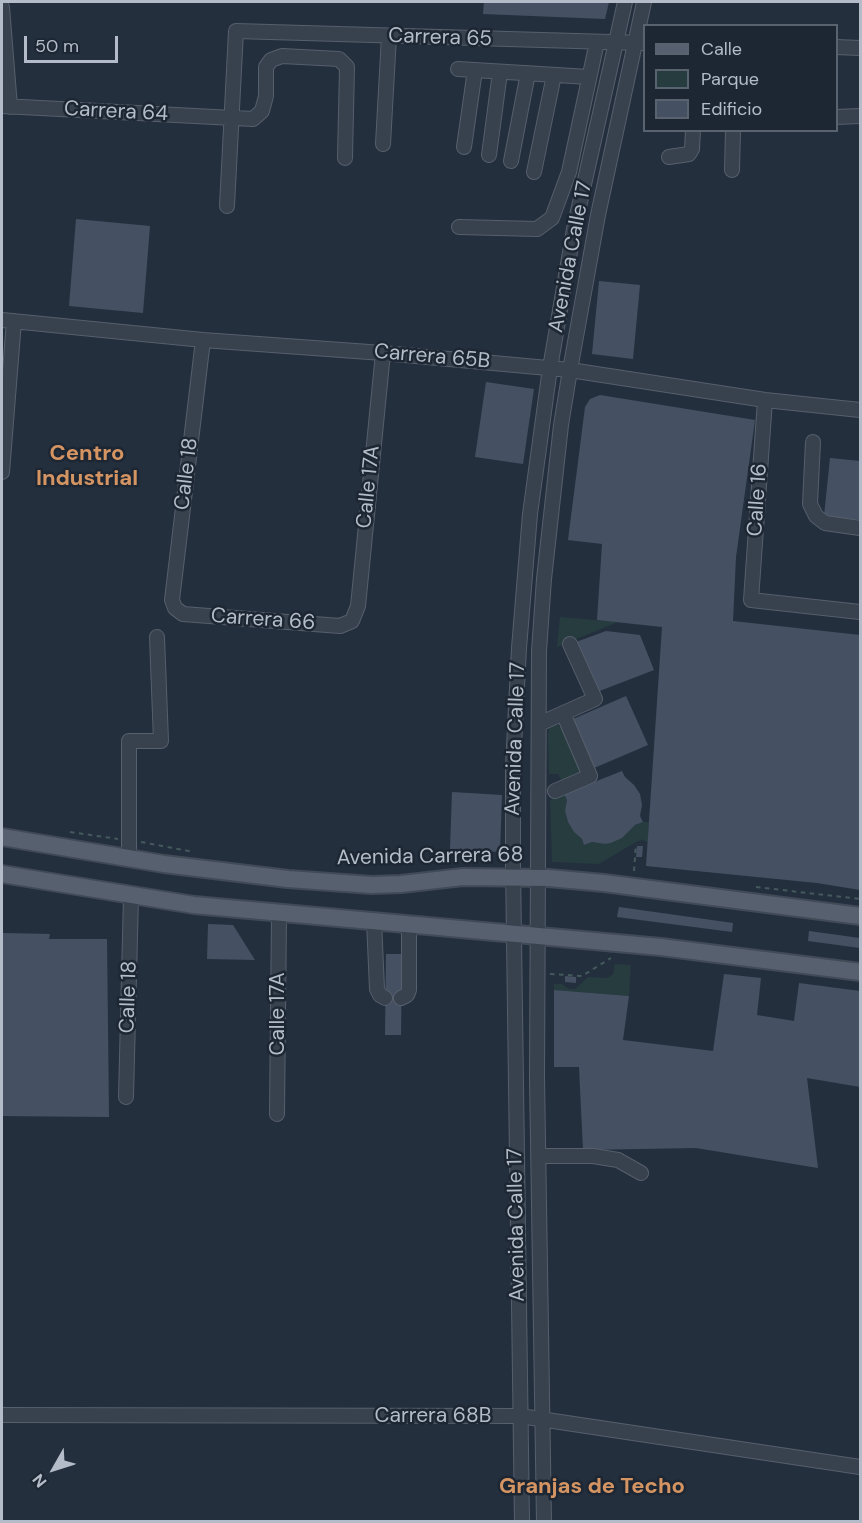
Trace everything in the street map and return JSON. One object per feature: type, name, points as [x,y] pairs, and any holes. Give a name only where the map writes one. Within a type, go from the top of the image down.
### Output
[{"type":"main road","name":"Avenida Carrera 68","points":[[2,837],[129,858],[278,878],[343,884],[386,884],[463,877],[538,877],[604,883],[861,916]]},
{"type":"main road","points":[[2,874],[131,896],[279,914],[409,923],[661,947],[861,972]]},
{"type":"street","name":"Avenida Calle 17","points":[[522,1521],[513,933],[513,766],[519,648],[530,514],[550,368],[574,228],[625,2]]},
{"type":"street","name":"Avenida Calle 17","points":[[544,1521],[538,1156],[539,651],[561,425],[598,214],[639,43],[644,2]]},
{"type":"street","points":[[2,7],[6,106]]},
{"type":"street","name":"Carrera 65","points":[[231,118],[236,31],[639,43]]},
{"type":"street","points":[[383,144],[389,36]]},
{"type":"street","points":[[459,227],[537,229],[552,218],[569,172],[597,42]]},
{"type":"street","points":[[838,47],[861,48]]},
{"type":"street","name":"Carrera 64","points":[[6,106],[253,119],[262,111],[266,96],[266,67],[271,60],[282,56],[339,59],[347,67],[345,158]]},
{"type":"street","points":[[458,69],[589,77]]},
{"type":"street","points":[[464,147],[475,70]]},
{"type":"street","points":[[489,154],[500,72]]},
{"type":"street","points":[[511,161],[528,73]]},
{"type":"street","points":[[534,172],[554,75]]},
{"type":"street","points":[[838,117],[861,116]]},
{"type":"street","points":[[227,206],[231,118]]},
{"type":"street","points":[[669,157],[689,154],[692,149],[693,132]]},
{"type":"street","points":[[732,170],[733,132]]},
{"type":"street","points":[[2,472],[8,320]]},
{"type":"street","name":"Carrera 65B","points":[[8,320],[202,340],[383,352],[570,370],[765,400],[861,410]]},
{"type":"street","name":"Calle 18","points":[[175,608],[172,600],[202,340]]},
{"type":"street","name":"Calle 17A","points":[[352,621],[358,606],[383,352]]},
{"type":"street","name":"Calle 16","points":[[765,400],[751,600],[861,612]]},
{"type":"street","points":[[813,442],[810,504],[816,516],[825,523],[861,528]]},
{"type":"street","name":"Carrera 66","points":[[175,608],[183,614],[340,626],[352,621]]},
{"type":"street","points":[[129,858],[129,741],[161,741],[157,638]]},
{"type":"street","points":[[539,724],[595,699],[570,644]]},
{"type":"street","points":[[519,648],[539,651]]},
{"type":"street","points":[[555,791],[590,776],[563,713]]},
{"type":"street","name":"Calle 18","points":[[126,1098],[131,896]]},
{"type":"street","name":"Calle 17A","points":[[277,1114],[279,914]]},
{"type":"street","points":[[374,921],[376,989],[385,998]]},
{"type":"street","points":[[402,998],[409,990],[409,923]]},
{"type":"street","points":[[538,1156],[593,1156],[618,1160],[640,1173]]},
{"type":"street","name":"Carrera 68B","points":[[2,1415],[520,1416],[861,1467]]},
{"type":"path","points":[[60,831],[196,852]]},
{"type":"path","points":[[634,872],[636,844]]},
{"type":"path","points":[[547,974],[582,976],[612,957]]},
{"type":"green space","points":[[560,617],[618,622],[557,647]]},
{"type":"green space","points":[[555,721],[566,734],[585,774],[563,784],[558,774],[549,774],[549,724]]},
{"type":"green space","points":[[564,794],[567,800],[565,811],[568,822],[584,845],[592,842],[611,843],[622,838],[635,825],[643,822],[649,822],[648,842],[642,840],[636,842],[599,864],[552,862],[550,800]]},
{"type":"green space","points":[[615,964],[631,965],[629,996],[554,990],[554,984],[562,984],[569,989],[575,989],[588,977],[608,978],[613,974]]},
{"type":"building","points":[[484,2],[609,2],[605,19],[483,14]]},
{"type":"building","points":[[76,219],[150,226],[143,313],[69,306]]},
{"type":"building","points":[[599,281],[640,285],[633,359],[592,354]]},
{"type":"building","points":[[486,382],[534,389],[523,464],[475,457]]},
{"type":"building","points":[[600,395],[755,420],[736,557],[733,621],[860,635],[860,890],[817,883],[646,866],[662,627],[597,620],[602,544],[568,540],[585,407],[590,399]]},
{"type":"building","points":[[830,458],[860,461],[860,520],[824,516]]},
{"type":"building","points":[[606,631],[640,635],[654,670],[597,692],[576,642]]},
{"type":"building","points":[[626,696],[648,745],[594,768],[573,719]]},
{"type":"building","points":[[622,771],[640,794],[642,805],[640,816],[643,822],[635,825],[622,838],[611,843],[592,842],[584,845],[568,822],[565,811],[567,800],[564,794]]},
{"type":"building","points":[[452,792],[502,795],[500,852],[450,849]]},
{"type":"building","points":[[637,846],[643,846],[642,857],[636,857]]},
{"type":"building","points":[[619,907],[733,923],[732,932],[617,917]]},
{"type":"building","points":[[208,924],[233,925],[255,960],[207,959]]},
{"type":"building","points":[[809,931],[860,938],[860,948],[808,941]]},
{"type":"building","points":[[2,933],[50,934],[49,939],[107,939],[109,1117],[2,1116]]},
{"type":"building","points":[[386,954],[402,954],[401,1035],[385,1035]]},
{"type":"building","points":[[724,974],[761,978],[757,1015],[794,1021],[799,983],[860,991],[860,1087],[807,1078],[818,1168],[696,1148],[583,1150],[579,1067],[554,1067],[554,990],[629,996],[623,1040],[713,1051]]},
{"type":"building","points":[[565,976],[576,977],[576,983],[565,982]]},
{"type":"district","name":"Centro Industrial","points":[[87,467]]},
{"type":"district","name":"Granjas de Techo","points":[[592,1487]]}]
